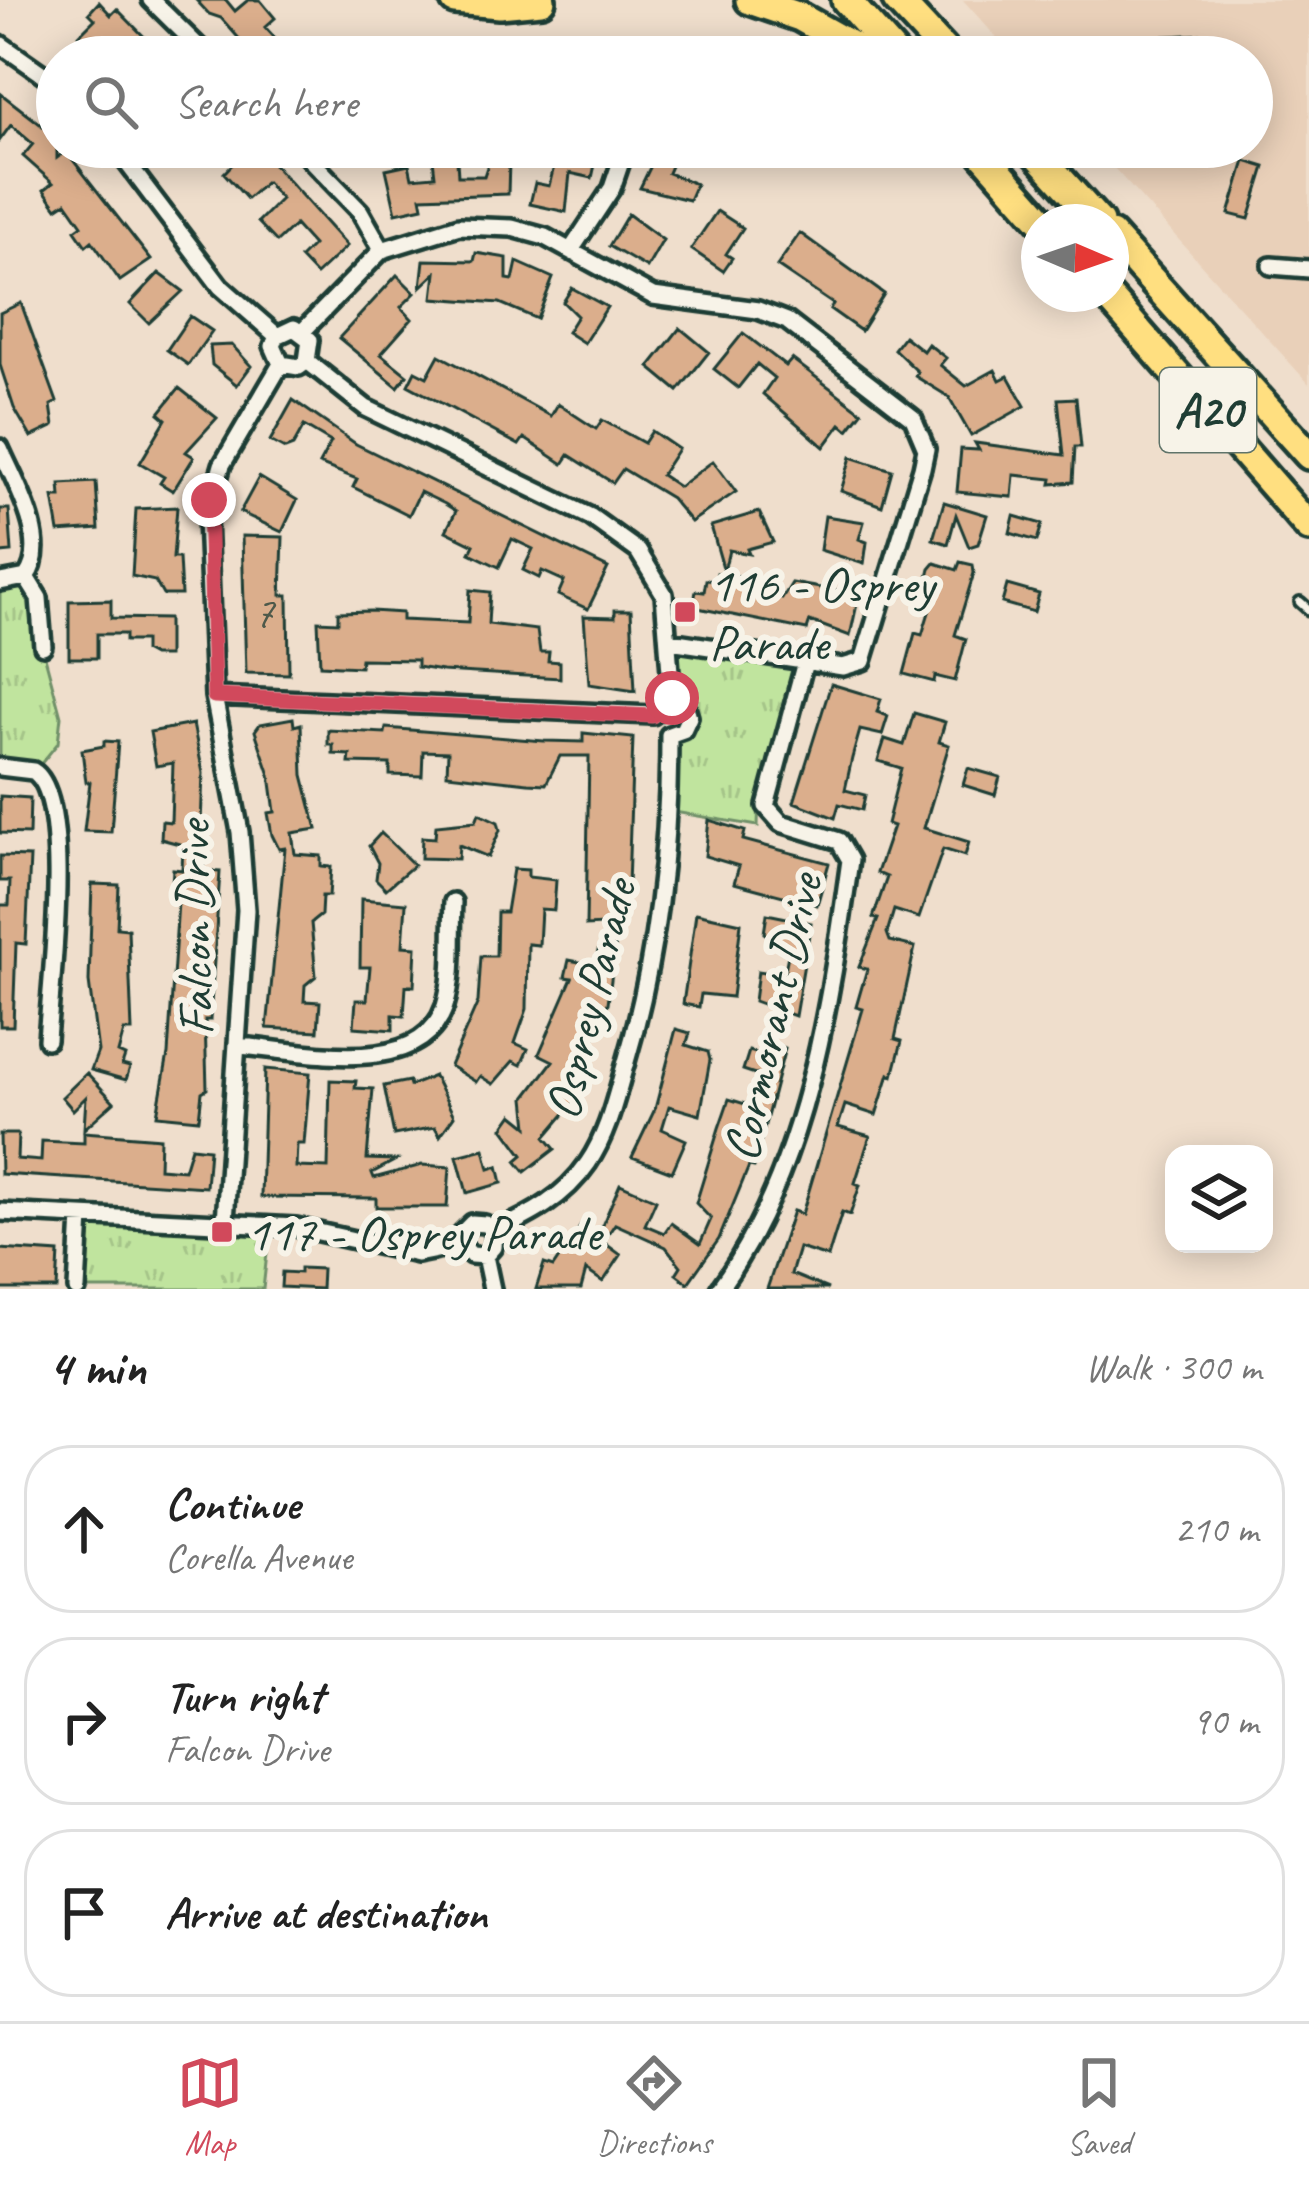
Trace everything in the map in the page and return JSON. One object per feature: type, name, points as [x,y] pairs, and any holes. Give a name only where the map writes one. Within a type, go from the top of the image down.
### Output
[{"type":"highway","points":[[455,0],[541,0]]},
{"type":"highway","points":[[750,0],[800,17],[834,36]]},
{"type":"highway","points":[[846,0],[878,36]]},
{"type":"highway","points":[[897,0],[930,36]]},
{"type":"highway","points":[[912,0],[936,36]]},
{"type":"highway","points":[[995,168],[1027,204]]},
{"type":"highway","points":[[1050,168],[1083,204]]},
{"type":"highway","name":"A20","points":[[1129,256],[1309,455]]},
{"type":"highway","name":"A20","points":[[1122,312],[1309,527]]},
{"type":"street","points":[[151,0],[188,36]]},
{"type":"street","points":[[0,44],[36,69]]},
{"type":"street","points":[[131,168],[220,286],[277,336]]},
{"type":"street","points":[[318,168],[360,211],[382,250]]},
{"type":"street","points":[[571,250],[612,188],[619,168]]},
{"type":"street","points":[[303,332],[382,250],[422,233],[484,224],[544,237],[653,296],[778,316],[918,424],[926,449],[922,468],[868,655],[853,668],[670,641]]},
{"type":"street","points":[[1271,266],[1309,269]]},
{"type":"street","points":[[284,330],[303,332],[310,340],[307,362],[290,368],[281,364],[274,356],[277,336],[284,330]]},
{"type":"street","points":[[307,362],[367,408],[591,517],[628,542],[664,594],[672,698]]},
{"type":"street","name":"Falcon Drive","points":[[226,1221],[245,883],[214,696],[209,500],[222,466],[281,364]]},
{"type":"street","points":[[0,448],[30,518],[33,562],[26,577]]},
{"type":"street","points":[[0,582],[26,577]]},
{"type":"street","points":[[26,577],[39,598],[43,646]]},
{"type":"street","name":"Cormorant Drive","points":[[719,1289],[754,1236],[777,1185],[818,1043],[850,860],[839,842],[782,823],[766,806],[805,662]]},
{"type":"street","points":[[214,696],[652,716]]},
{"type":"street","points":[[672,698],[685,704],[689,718],[683,730],[669,734],[657,728],[652,716],[661,700],[672,698]]},
{"type":"street","name":"Osprey Parade","points":[[494,1232],[544,1209],[589,1162],[606,1129],[644,999],[661,905],[669,734]]},
{"type":"street","points":[[0,766],[36,773],[51,794],[57,874],[47,1040]]},
{"type":"street","points":[[239,1046],[377,1056],[422,1041],[447,1000],[453,902]]},
{"type":"street","points":[[0,1212],[226,1221],[326,1231],[400,1253],[462,1245]]},
{"type":"street","points":[[77,1289],[81,1217]]},
{"type":"street","points":[[472,1223],[485,1224],[494,1232],[494,1247],[485,1256],[471,1255],[462,1245],[463,1233],[472,1223]]},
{"type":"street","points":[[485,1256],[492,1289]]},
{"type":"lane","points":[[1300,602],[1309,610]]},
{"type":"shaded area","points":[[963,0],[1309,0],[1309,384],[1114,168],[1273,168],[1273,36],[995,36]]},
{"type":"green space","points":[[25,583],[61,716],[58,743],[40,765],[0,762],[0,586]]},
{"type":"green space","points":[[679,651],[794,666],[759,796],[758,826],[674,812],[676,740],[690,730],[679,695]]},
{"type":"green space","points":[[87,1224],[269,1236],[263,1289],[82,1289]]},
{"type":"building","points":[[196,0],[226,0],[235,11],[248,0],[260,0],[275,18],[265,27],[273,36],[237,36],[221,18],[209,14]]},
{"type":"building","points":[[99,2],[111,15],[117,9],[143,36],[80,36],[95,19],[89,13]]},
{"type":"building","points":[[0,93],[36,121],[36,168],[23,156],[33,144],[11,125],[0,140]]},
{"type":"building","points":[[36,168],[79,168],[151,260],[120,281],[92,241],[86,246],[75,230],[82,225],[66,202],[57,208],[44,190],[53,183]]},
{"type":"building","points":[[229,168],[277,168],[347,246],[316,275],[300,258],[313,245],[295,225],[277,242],[258,222],[281,199],[266,182],[247,199],[224,173]]},
{"type":"building","points":[[410,168],[412,178],[435,176],[434,168],[457,168],[458,176],[484,176],[487,168],[509,168],[508,194],[421,197],[423,207],[396,213],[386,169]]},
{"type":"building","points":[[554,168],[594,168],[592,178],[570,173],[566,212],[530,204],[535,183],[549,186]]},
{"type":"building","points":[[650,168],[670,168],[668,173],[696,184],[689,200],[640,188]]},
{"type":"building","points":[[1243,168],[1265,168],[1249,219],[1229,214]]},
{"type":"building","points":[[717,211],[743,228],[726,254],[732,258],[723,271],[691,249]]},
{"type":"building","points":[[628,214],[663,240],[647,268],[609,246]]},
{"type":"building","points":[[800,233],[884,294],[861,331],[830,309],[833,304],[777,266]]},
{"type":"building","points":[[476,253],[507,258],[507,279],[513,280],[517,262],[553,278],[537,319],[500,303],[433,298],[436,273],[421,287],[424,260],[474,261]]},
{"type":"building","points":[[159,273],[183,291],[149,323],[130,304]]},
{"type":"building","points":[[397,275],[415,293],[401,307],[412,319],[381,354],[407,375],[398,387],[339,338]]},
{"type":"building","points":[[572,288],[607,307],[584,343],[567,332],[577,316],[563,302]]},
{"type":"building","points":[[21,303],[57,402],[51,405],[54,426],[31,437],[14,408],[0,365],[0,313]]},
{"type":"building","points":[[190,316],[212,331],[188,365],[167,350]]},
{"type":"building","points":[[680,328],[709,352],[678,391],[649,367]]},
{"type":"building","points":[[743,333],[786,366],[792,359],[862,412],[848,430],[841,424],[824,447],[763,394],[774,378],[757,364],[738,388],[714,369]]},
{"type":"building","points":[[904,336],[923,351],[928,344],[946,358],[940,365],[966,386],[995,370],[1000,380],[1008,376],[1025,406],[971,436],[949,397],[915,376],[918,372],[894,349]]},
{"type":"building","points":[[232,345],[251,366],[237,385],[212,365],[210,346]]},
{"type":"building","points":[[439,355],[551,416],[558,404],[596,429],[602,420],[644,443],[652,431],[678,449],[661,475],[679,487],[713,461],[736,492],[691,522],[671,498],[623,469],[613,483],[569,455],[563,464],[524,438],[519,445],[408,385],[415,371],[427,377]]},
{"type":"building","points":[[179,388],[217,418],[186,452],[194,457],[173,491],[160,483],[164,477],[140,463],[166,419],[159,413]]},
{"type":"building","points":[[1076,398],[1081,447],[1075,447],[1073,482],[1051,484],[1052,479],[1014,475],[1012,497],[957,492],[961,449],[979,450],[975,443],[1064,455],[1058,399]]},
{"type":"building","points":[[293,400],[356,444],[608,568],[588,609],[558,595],[564,581],[542,571],[539,578],[523,570],[533,549],[512,539],[499,567],[470,553],[474,545],[446,531],[456,511],[445,504],[420,492],[409,515],[353,487],[357,479],[319,464],[331,442],[304,426],[293,446],[285,449],[270,441]]},
{"type":"building","points":[[851,457],[892,470],[882,506],[841,491]]},
{"type":"building","points":[[259,477],[297,500],[282,532],[240,512]]},
{"type":"building","points":[[96,482],[99,529],[59,532],[53,497],[61,497],[60,484]]},
{"type":"building","points":[[944,502],[987,515],[978,544],[969,547],[956,515],[948,544],[933,539]]},
{"type":"building","points":[[177,507],[173,558],[179,558],[181,595],[163,595],[155,581],[132,576],[136,509]]},
{"type":"building","points":[[0,509],[9,509],[12,552],[0,553]]},
{"type":"building","points":[[759,512],[773,542],[747,549],[749,554],[729,550],[724,571],[711,526]]},
{"type":"building","points":[[825,516],[864,522],[859,539],[867,542],[864,564],[820,550]]},
{"type":"building","points":[[1014,516],[1042,524],[1037,541],[1010,533]]},
{"type":"building","points":[[242,536],[283,537],[281,595],[288,595],[289,674],[246,673]]},
{"type":"building","points":[[960,562],[973,565],[974,573],[955,635],[966,639],[955,681],[935,676],[934,682],[904,674],[915,633],[922,635],[930,609],[921,606],[930,569],[935,563],[957,570]]},
{"type":"building","points":[[717,573],[738,576],[737,586],[782,599],[792,583],[859,595],[850,636],[810,621],[807,630],[693,607],[696,591],[704,592],[706,580],[716,581]]},
{"type":"building","points":[[1007,585],[1039,594],[1034,612],[1002,603]]},
{"type":"building","points":[[470,590],[490,592],[488,624],[537,630],[540,652],[549,652],[548,661],[560,662],[560,678],[442,671],[417,667],[417,660],[361,659],[360,667],[320,665],[318,621],[338,622],[338,612],[371,611],[402,613],[402,620],[468,623]]},
{"type":"building","points":[[111,600],[111,618],[168,619],[168,656],[153,656],[144,651],[144,641],[125,641],[125,634],[97,634],[97,658],[69,658],[69,601]]},
{"type":"building","points":[[615,610],[631,610],[635,691],[589,684],[584,616],[615,617]]},
{"type":"building","points":[[831,684],[881,699],[877,712],[888,716],[882,735],[860,730],[852,758],[845,790],[865,795],[862,810],[839,804],[835,818],[794,802]]},
{"type":"building","points":[[914,713],[945,722],[939,742],[949,745],[924,828],[969,842],[965,856],[943,849],[919,918],[894,910],[887,933],[890,941],[915,947],[895,1039],[902,1041],[893,1076],[889,1074],[876,1115],[845,1105],[838,1127],[870,1136],[855,1183],[860,1185],[850,1215],[842,1212],[828,1257],[799,1248],[791,1274],[828,1289],[767,1289],[793,1211],[802,1214],[863,1009],[856,1007],[867,969],[859,967],[878,919],[873,918],[887,877],[877,873],[893,826],[887,824],[901,768],[878,761],[885,739],[904,745]]},
{"type":"building","points":[[293,718],[294,726],[301,724],[303,775],[317,829],[292,833],[295,854],[321,856],[321,866],[331,867],[329,896],[322,896],[321,915],[311,923],[316,976],[305,985],[304,1001],[320,1002],[318,1031],[267,1028],[285,848],[279,849],[272,835],[268,813],[275,812],[270,775],[255,731],[260,724]]},
{"type":"building","points":[[193,724],[203,773],[201,824],[209,824],[203,871],[220,872],[210,1020],[205,1020],[207,1089],[202,1092],[199,1119],[157,1115],[168,1054],[178,902],[171,901],[173,869],[182,870],[183,845],[161,839],[162,821],[171,822],[173,763],[156,766],[150,732]]},
{"type":"building","points":[[386,728],[544,741],[583,742],[583,733],[633,738],[628,886],[623,886],[608,1003],[573,1092],[579,1097],[545,1137],[555,1149],[525,1172],[516,1161],[523,1155],[503,1128],[513,1114],[528,1126],[525,1098],[553,1061],[539,1054],[572,978],[565,977],[569,960],[595,965],[598,951],[604,952],[603,925],[586,926],[589,756],[560,756],[546,784],[447,774],[448,752],[423,751],[422,776],[390,775],[390,764],[349,763],[350,755],[333,754],[333,745],[328,745],[328,730],[385,733]]},
{"type":"building","points":[[104,741],[118,742],[111,832],[84,831],[90,782],[86,782],[82,750],[104,746]]},
{"type":"building","points":[[968,768],[1000,777],[995,795],[963,785]]},
{"type":"building","points":[[0,796],[30,798],[29,834],[0,833]]},
{"type":"building","points":[[479,813],[498,822],[500,830],[488,857],[459,845],[458,859],[421,858],[422,837],[435,838],[436,825],[476,821]]},
{"type":"building","points":[[709,820],[745,831],[743,840],[829,863],[817,905],[734,883],[739,866],[705,856]]},
{"type":"building","points":[[381,833],[414,865],[386,889],[376,879],[378,863],[369,846]]},
{"type":"building","points":[[0,856],[30,857],[26,944],[16,943],[13,1026],[0,1026],[0,905],[9,905],[10,881],[0,881]]},
{"type":"building","points":[[513,869],[528,870],[528,877],[556,880],[554,910],[541,909],[539,945],[528,944],[527,1009],[515,1043],[528,1049],[521,1065],[513,1061],[493,1084],[480,1076],[476,1082],[450,1066],[478,1002],[481,956],[496,956],[497,912],[506,912]]},
{"type":"building","points":[[92,884],[119,885],[117,928],[128,929],[132,1031],[124,1031],[118,1053],[125,1056],[122,1065],[130,1067],[126,1080],[91,1070],[98,1051],[89,982]]},
{"type":"building","points":[[361,899],[406,903],[403,946],[416,947],[414,986],[406,986],[404,1016],[393,1015],[393,1030],[354,1027],[356,1000],[367,1000],[370,967],[360,967]]},
{"type":"building","points":[[696,913],[741,923],[732,997],[701,994],[699,1007],[683,1004]]},
{"type":"building","points":[[767,914],[811,923],[795,1016],[754,1001],[758,971],[784,975],[789,950],[764,933]]},
{"type":"building","points":[[676,1029],[690,1033],[686,1045],[708,1052],[710,1060],[700,1115],[669,1106],[662,1129],[686,1140],[672,1172],[632,1157],[655,1109]]},
{"type":"building","points":[[770,1043],[785,1048],[754,1167],[749,1166],[719,1239],[688,1283],[676,1274],[681,1266],[666,1247],[615,1224],[603,1242],[621,1255],[603,1282],[586,1270],[581,1289],[536,1289],[544,1264],[553,1267],[582,1224],[598,1235],[620,1184],[656,1200],[645,1225],[664,1233],[671,1223],[700,1244],[711,1219],[696,1203],[729,1099],[755,1107],[764,1077],[743,1070],[749,1051],[766,1056]]},
{"type":"building","points":[[265,1069],[310,1073],[304,1144],[297,1144],[296,1167],[328,1168],[330,1080],[356,1081],[355,1088],[373,1089],[367,1159],[396,1160],[372,1173],[374,1178],[422,1165],[450,1167],[447,1207],[376,1207],[376,1198],[261,1197]]},
{"type":"building","points":[[87,1073],[114,1102],[84,1129],[86,1097],[73,1110],[62,1097]]},
{"type":"building","points":[[434,1076],[454,1116],[440,1136],[435,1127],[394,1135],[384,1086],[409,1081],[410,1086]]},
{"type":"building","points":[[84,1132],[160,1138],[159,1168],[184,1170],[191,1147],[209,1149],[206,1187],[1,1174],[0,1134],[18,1134],[17,1159],[41,1161],[42,1141],[84,1143]]},
{"type":"building","points":[[484,1149],[489,1169],[498,1166],[502,1183],[467,1193],[457,1156]]},
{"type":"building","points":[[0,1249],[59,1253],[57,1289],[0,1289]]},
{"type":"building","points":[[300,1268],[322,1269],[321,1289],[281,1287],[282,1272],[300,1273]]},
{"type":"place","name":"116 - Osprey Parade","points":[[685,612]]},
{"type":"place","name":"117 - Osprey Parade","points":[[222,1232]]},
{"type":"route","points":[[209,500],[214,696],[652,716],[661,700],[672,698]]}]
